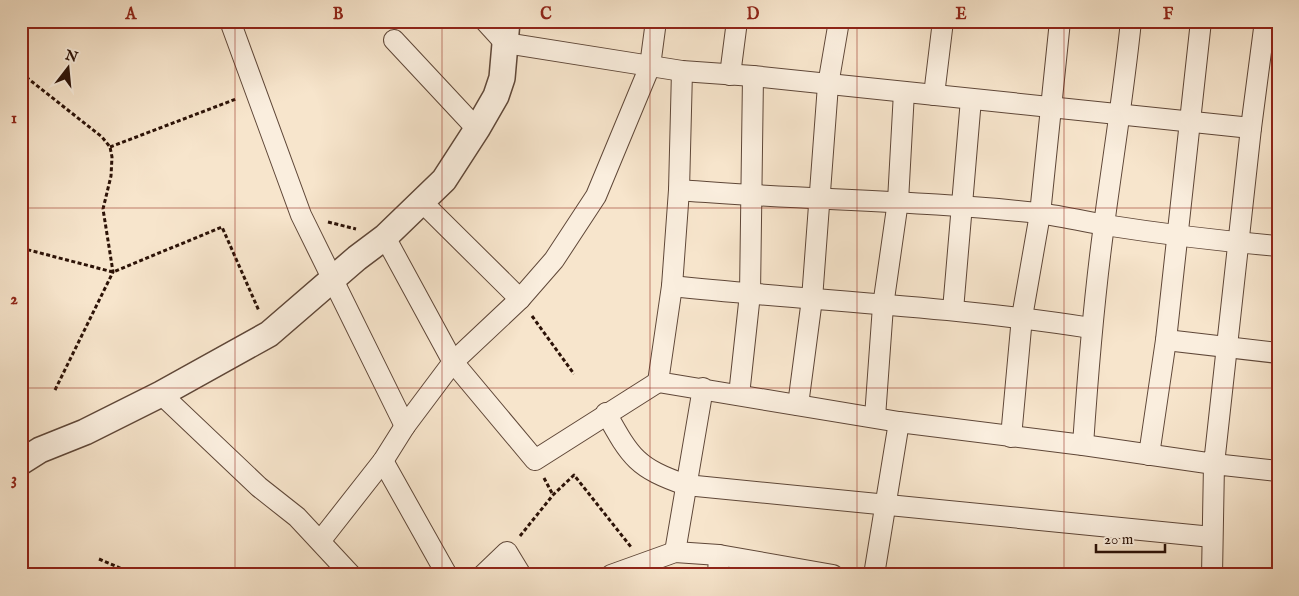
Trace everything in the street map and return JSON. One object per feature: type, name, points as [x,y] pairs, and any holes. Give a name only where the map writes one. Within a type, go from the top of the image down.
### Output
[{"type":"street","points":[[230,21],[257,90],[301,215],[331,280],[405,426]]},
{"type":"street","points":[[485,21],[506,32],[650,66],[682,71],[753,76],[1121,116],[1252,128]]},
{"type":"street","points":[[321,540],[383,462],[405,426],[453,362],[520,299],[554,260],[596,196],[650,66],[656,21]]},
{"type":"street","points":[[730,75],[737,21]]},
{"type":"street","points":[[798,405],[812,299],[828,85],[839,21]]},
{"type":"street","points":[[934,95],[943,21]]},
{"type":"street","points":[[1011,437],[1022,317],[1040,214],[1060,21]]},
{"type":"street","points":[[1083,445],[1092,328],[1104,225],[1121,116],[1131,21]]},
{"type":"street","points":[[1149,455],[1166,340],[1201,21]]},
{"type":"street","points":[[1212,575],[1214,464],[1265,21]]},
{"type":"street","points":[[27,453],[85,432],[161,394],[269,334],[331,280],[385,237],[444,180],[477,129],[496,96],[502,78],[506,32]]},
{"type":"street","points":[[394,40],[477,129]]},
{"type":"street","points":[[658,382],[672,286],[679,190],[682,71]]},
{"type":"street","points":[[739,395],[750,294],[753,76]]},
{"type":"street","points":[[875,417],[883,306],[898,201],[904,92]]},
{"type":"street","points":[[953,310],[971,99]]},
{"type":"street","points":[[679,190],[820,200],[898,201],[962,206],[1040,214],[1177,235],[1278,246]]},
{"type":"street","points":[[422,202],[520,299]]},
{"type":"street","points":[[385,237],[453,362],[535,460],[606,413],[658,382],[898,422],[1278,471]]},
{"type":"street","points":[[672,286],[883,306],[953,310],[1022,317],[1092,328]]},
{"type":"street","points":[[1166,340],[1278,353]]},
{"type":"street","points":[[675,552],[703,388]]},
{"type":"street","points":[[161,394],[246,476],[321,540],[350,574]]},
{"type":"street","points":[[606,413],[625,448],[638,462],[656,475],[686,485],[1212,537]]},
{"type":"street","points":[[874,575],[898,422]]},
{"type":"street","points":[[383,462],[447,575]]},
{"type":"street","points":[[483,575],[508,552],[521,575]]},
{"type":"street","points":[[611,575],[675,552],[718,565],[833,575]]},
{"type":"path","points":[[21,73],[102,137],[110,147],[111,176],[103,210],[113,272],[54,392]]},
{"type":"path","points":[[110,147],[257,90]]},
{"type":"path","points":[[301,215],[385,237]]},
{"type":"path","points":[[21,248],[113,272],[222,227],[269,334]]},
{"type":"path","points":[[520,299],[574,374]]},
{"type":"path","points":[[508,552],[553,495],[574,475],[644,563]]},
{"type":"path","points":[[99,559],[136,575]]}]
